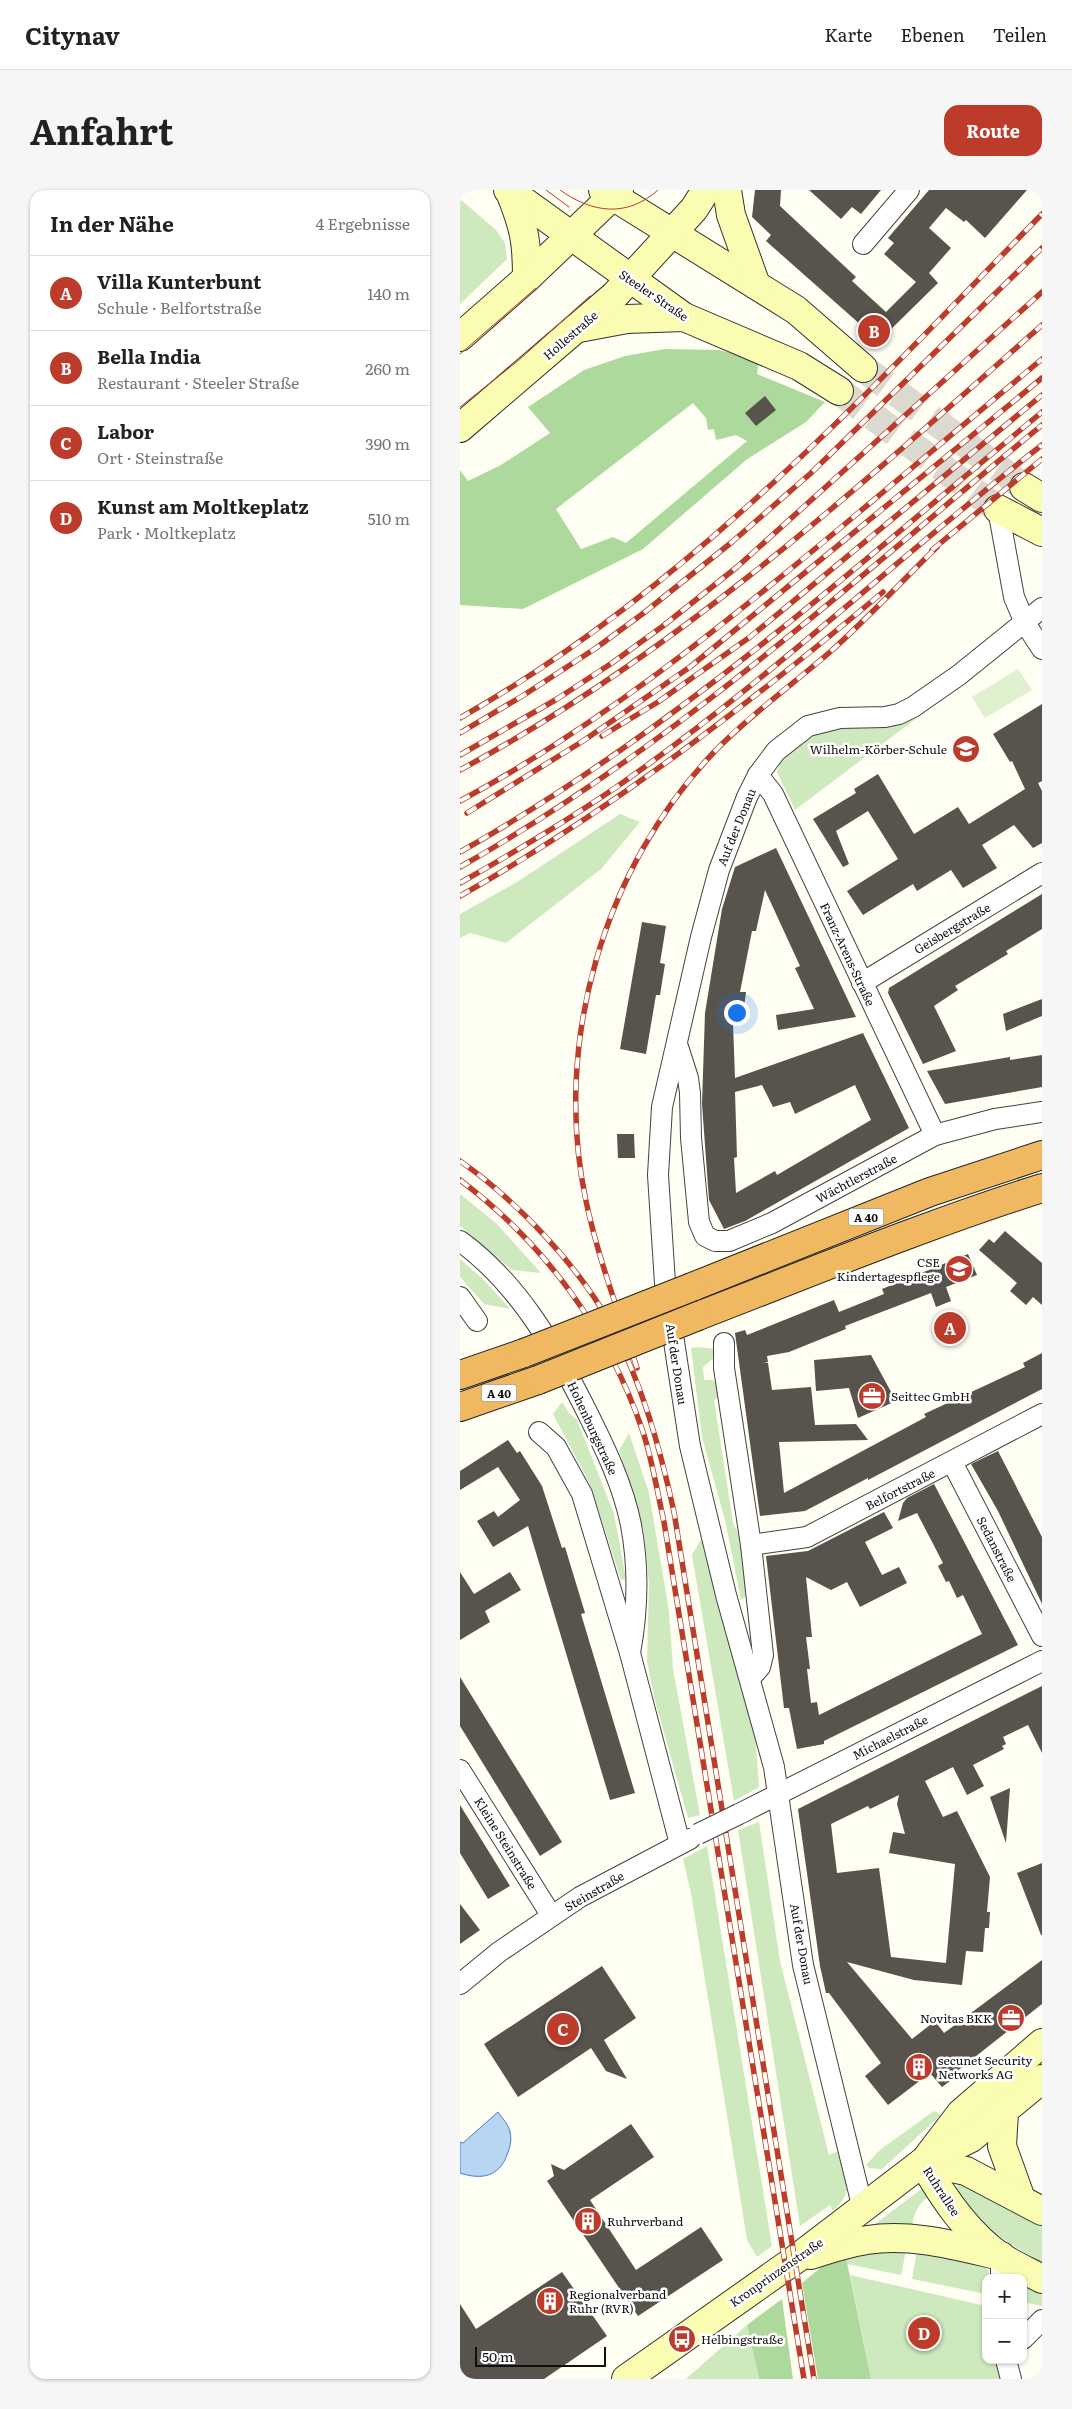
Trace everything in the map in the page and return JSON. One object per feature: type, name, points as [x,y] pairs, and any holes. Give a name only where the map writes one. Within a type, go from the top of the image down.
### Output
[{"type":"highway","name":"A 40","points":[[460,1375],[524,1353],[930,1192],[1042,1155]]},
{"type":"highway","name":"A 40","points":[[460,1407],[538,1380],[866,1250],[976,1209],[1042,1188]]},
{"type":"main road","name":"Hollestraße","points":[[460,428],[577,328],[629,279],[694,209],[706,190]]},
{"type":"main road","points":[[727,190],[731,215],[756,285]]},
{"type":"main road","points":[[509,191],[525,230],[528,245],[528,278]]},
{"type":"main road","name":"Steeler Straße","points":[[509,191],[684,317],[800,366],[839,391]]},
{"type":"main road","points":[[460,337],[528,278],[572,236],[612,192],[796,310],[863,368]]},
{"type":"main road","points":[[577,328],[627,319],[684,317]]},
{"type":"main road","points":[[998,509],[1042,532]]},
{"type":"main road","points":[[923,2162],[961,2113],[1042,2043]]},
{"type":"main road","points":[[923,2162],[971,2138],[1042,2079]]},
{"type":"main road","points":[[1004,2112],[1002,2146],[1032,2205]]},
{"type":"main road","name":"Kronprinzenstraße","points":[[626,2379],[796,2259],[923,2162]]},
{"type":"main road","name":"Ruhrallee","points":[[923,2162],[966,2171],[1032,2205]]},
{"type":"main road","name":"Ruhrallee","points":[[923,2162],[940,2193],[1001,2267],[1042,2279]]},
{"type":"main road","points":[[796,2259],[858,2242],[884,2239],[934,2242],[1001,2267]]},
{"type":"street","points":[[863,244],[909,190]]},
{"type":"street","points":[[998,509],[1014,597],[1025,623],[1042,649]]},
{"type":"street","name":"Auf der Donau","points":[[862,2209],[803,1965],[774,1767],[726,1595],[690,1446],[665,1283],[658,1175],[662,1108],[701,938],[719,870],[747,797],[758,775],[776,751],[808,726],[823,720],[885,717],[899,714],[959,675],[1042,608]]},
{"type":"street","name":"Franz-Arens-Straße","points":[[758,775],[773,794],[935,1135]]},
{"type":"street","name":"Geisbergstraße","points":[[862,983],[1042,873]]},
{"type":"street","name":"Wächtlerstraße","points":[[677,1044],[688,1078],[690,1093],[696,1206],[701,1230],[705,1236],[714,1241],[729,1240],[772,1223],[935,1135],[995,1119],[1042,1112]]},
{"type":"street","name":"Hohenburgstraße","points":[[460,1241],[502,1278],[536,1320],[559,1355],[613,1467],[624,1497],[635,1552],[637,1603],[630,1653]]},
{"type":"street","points":[[460,1297],[477,1322]]},
{"type":"street","points":[[724,1343],[724,1368],[751,1545],[763,1655],[760,1667],[750,1678]]},
{"type":"street","name":"Belfortstraße","points":[[751,1545],[807,1537],[1042,1414]]},
{"type":"street","name":"Hohenburgstraße","points":[[539,1432],[556,1447],[582,1494],[630,1653],[680,1844]]},
{"type":"street","name":"Sedanstraße","points":[[952,1462],[1042,1636]]},
{"type":"street","name":"Michaelstraße","points":[[738,1814],[1042,1661]]},
{"type":"street","name":"Kleine Steinstraße","points":[[460,1770],[552,1915]]},
{"type":"street","name":"Steinstraße","points":[[460,1984],[499,1952],[580,1897],[738,1814]]},
{"type":"street","points":[[1027,2335],[1042,2320]]},
{"type":"green space","points":[[460,199],[496,230],[505,243],[507,259],[460,304]]},
{"type":"green space","points":[[665,349],[719,350],[759,360],[757,374],[825,402],[806,422],[746,460],[643,549],[523,609],[460,605],[460,470],[468,481],[501,465],[550,433],[528,407],[584,370],[625,356]],"holes":[[[693,403],[706,418],[708,430],[714,429],[716,440],[736,435],[747,441],[626,543],[613,537],[581,549],[556,509]]]},
{"type":"green space","points":[[1018,669],[1032,690],[985,718],[972,697]]},
{"type":"green space","points":[[922,714],[795,810],[777,772],[782,757],[823,730],[887,726]]},
{"type":"green space","points":[[620,814],[640,822],[601,869],[506,943],[470,933],[460,938],[460,914],[517,882]]},
{"type":"green space","points":[[460,1194],[497,1224],[541,1273],[512,1270],[460,1226]]},
{"type":"green space","points":[[460,1259],[485,1281],[510,1309],[484,1304],[460,1277]]},
{"type":"green space","points":[[691,1348],[715,1349],[715,1357],[703,1367],[704,1380],[712,1380],[719,1384],[721,1396],[714,1400],[733,1523],[740,1537],[746,1596],[741,1600],[725,1520],[702,1437]]},
{"type":"green space","points":[[562,1402],[569,1413],[577,1420],[614,1514],[626,1579],[621,1580],[590,1484],[553,1414]]},
{"type":"green space","points":[[629,1433],[649,1493],[669,1611],[673,1669],[700,1815],[688,1818],[654,1697],[647,1661],[649,1584],[644,1533],[633,1491],[619,1451]]},
{"type":"green space","points":[[703,1536],[755,1734],[759,1787],[734,1801],[692,1555]]},
{"type":"green space","points":[[759,1822],[780,1961],[829,2155],[841,2150],[848,2183],[845,2197],[833,2211],[830,2205],[800,2226],[738,1830]]},
{"type":"green space","points":[[707,1846],[772,2246],[757,2257],[747,2240],[691,1893],[683,1859]]},
{"type":"green space","points":[[934,2111],[941,2115],[882,2169],[870,2168],[866,2165],[881,2149]]},
{"type":"green space","points":[[964,2180],[1042,2226],[1042,2264],[965,2214],[948,2194]]},
{"type":"green space","points":[[924,2187],[931,2194],[922,2202],[917,2210],[913,2219],[912,2231],[871,2227]]},
{"type":"green space","points":[[906,2250],[901,2275],[847,2264],[845,2253]]},
{"type":"green space","points":[[917,2251],[978,2262],[988,2270],[990,2274],[982,2274],[982,2293],[912,2279]]},
{"type":"green space","points":[[845,2253],[871,2379],[818,2379],[802,2283],[830,2260]]},
{"type":"green space","points":[[850,2275],[982,2305],[982,2364],[1002,2364],[1009,2379],[871,2379]]},
{"type":"green space","points":[[1027,2283],[1042,2290],[1042,2306],[1027,2303]]},
{"type":"green space","points":[[782,2299],[793,2379],[759,2379],[747,2325]]},
{"type":"green space","points":[[747,2325],[759,2379],[686,2379]]},
{"type":"water","points":[[498,2112],[511,2135],[510,2147],[504,2162],[499,2168],[488,2175],[475,2176],[460,2173],[460,2142],[463,2143]]},
{"type":"building","points":[[755,190],[781,190],[780,206],[856,277],[852,281],[886,312],[916,282],[884,254],[894,243],[888,238],[929,190],[1027,190],[985,238],[966,220],[964,222],[946,208],[929,228],[951,248],[929,273],[938,283],[879,341],[766,241],[771,235],[752,217]]},
{"type":"building","points":[[809,190],[881,190],[861,214],[852,207],[841,219]]},
{"type":"building","points":[[765,396],[776,410],[756,426],[745,413]]},
{"type":"building","points":[[1042,704],[1042,781],[1038,783],[1042,791],[1042,843],[1033,848],[1014,825],[982,845],[997,868],[963,888],[951,870],[917,891],[913,884],[863,915],[847,891],[898,859],[868,811],[836,831],[849,864],[843,867],[813,819],[856,793],[854,789],[878,774],[914,834],[958,807],[969,824],[1025,789],[1012,761],[1010,762],[993,734]]},
{"type":"building","points":[[776,848],[856,1017],[778,1030],[776,1015],[814,1009],[795,968],[800,966],[765,890],[756,931],[752,931],[740,992],[746,992],[742,1023],[733,1023],[735,1078],[863,1033],[909,1128],[745,1221],[724,1229],[709,1200],[702,1104],[705,1013],[722,909],[735,867]],"holes":[[[762,1085],[773,1107],[790,1102],[795,1114],[855,1085],[871,1120],[777,1175],[775,1171],[736,1193],[734,1158],[737,1157],[735,1092]]]},
{"type":"building","points":[[1042,894],[1042,929],[1006,951],[1008,954],[955,986],[958,990],[934,1006],[956,1051],[923,1064],[888,993],[889,988]]},
{"type":"building","points":[[642,922],[666,926],[660,963],[665,964],[660,995],[656,995],[646,1054],[620,1049]]},
{"type":"building","points":[[1042,999],[1042,1016],[1006,1031],[1003,1014]]},
{"type":"building","points":[[1042,1055],[1042,1087],[945,1104],[927,1071],[1010,1057],[1010,1060]]},
{"type":"building","points":[[617,1134],[634,1134],[635,1158],[618,1158]]},
{"type":"building","points":[[1005,1231],[1042,1263],[1042,1305],[1033,1297],[1026,1305],[1010,1291],[1017,1283],[979,1250],[989,1239],[994,1243]]},
{"type":"building","points":[[968,1254],[977,1275],[946,1287],[951,1301],[936,1307],[931,1293],[845,1326],[846,1329],[789,1352],[767,1356],[768,1362],[764,1363],[768,1363],[772,1390],[811,1387],[815,1425],[856,1424],[868,1440],[779,1442],[784,1493],[926,1417],[924,1414],[1025,1367],[1023,1363],[1042,1353],[1042,1389],[805,1511],[760,1516],[735,1333],[745,1330],[747,1335],[834,1300],[839,1312],[884,1294],[882,1289]]},
{"type":"building","name":"Seittec GmbH","points":[[871,1355],[896,1401],[858,1418],[849,1388],[816,1391],[814,1360]]},
{"type":"building","points":[[508,1440],[517,1453],[520,1451],[542,1486],[562,1548],[565,1547],[585,1613],[581,1614],[635,1793],[610,1800],[528,1526],[493,1547],[477,1521],[494,1511],[498,1517],[520,1500],[498,1467],[460,1490],[460,1471]]},
{"type":"building","points":[[998,1451],[1042,1537],[1042,1604],[998,1511],[971,1464]]},
{"type":"building","points":[[934,1484],[1018,1645],[824,1741],[824,1744],[797,1749],[789,1708],[784,1708],[766,1556],[808,1551],[884,1512],[893,1528],[865,1542],[882,1575],[899,1567],[907,1583],[860,1607],[847,1582],[831,1590],[806,1577],[812,1637],[806,1637],[810,1669],[807,1669],[811,1703],[817,1702],[819,1715],[982,1634],[963,1595],[957,1598],[949,1581],[946,1582],[938,1566],[943,1563],[917,1513],[898,1521],[903,1503],[907,1498]]},
{"type":"building","points":[[460,1572],[474,1594],[510,1572],[521,1590],[485,1611],[490,1622],[460,1640]]},
{"type":"building","points":[[460,1677],[562,1842],[540,1856],[460,1726]]},
{"type":"building","points":[[1042,1686],[1042,1753],[1028,1725],[1003,1737],[1006,1744],[1002,1746],[1004,1749],[973,1765],[984,1786],[967,1795],[953,1767],[925,1781],[943,1817],[957,1811],[990,1877],[987,1912],[990,1912],[989,1928],[985,1928],[983,1952],[966,1951],[962,1985],[914,1980],[847,1962],[912,2039],[935,2021],[944,2033],[1042,1960],[1042,2004],[956,2072],[958,2075],[942,2087],[930,2073],[888,2105],[865,2076],[881,2063],[829,1993],[826,1993],[820,1966],[798,1809]],"holes":[[[899,1795],[897,1804],[905,1834],[893,1832],[889,1853],[955,1864],[946,1963],[891,1957],[879,1868],[837,1873],[831,1824],[868,1806],[870,1809]]]},
{"type":"building","points":[[1010,1788],[1006,1843],[990,1797]]},
{"type":"building","points":[[460,1805],[510,1886],[488,1899],[460,1853]]},
{"type":"building","points":[[1042,1863],[1042,1935],[1041,1935],[1017,1873]]},
{"type":"building","points":[[460,1904],[480,1930],[460,1944]]},
{"type":"building","points":[[602,1966],[636,2018],[604,2040],[627,2079],[606,2071],[591,2048],[518,2097],[484,2044]]},
{"type":"building","name":"Ruhrverband","points":[[631,2124],[654,2157],[590,2200],[636,2270],[701,2227],[723,2260],[638,2316],[547,2181],[554,2176],[551,2164],[564,2170]]},
{"type":"building","name":"Regionalverband Ruhr (RVR)","points":[[562,2272],[607,2336],[544,2379],[464,2379],[460,2372],[460,2304],[476,2329]]},
{"type":"tunnel","points":[[863,368],[1024,487]]},
{"type":"tunnel","points":[[839,391],[998,509]]},
{"type":"tram line","points":[[546,190],[569,207]]},
{"type":"tram line","points":[[560,190],[584,204],[609,209],[634,205],[658,190]]},
{"type":"tram line","points":[[460,354],[536,288]]},
{"type":"tram line","points":[[460,407],[519,360],[590,296]]},
{"type":"railway","points":[[460,718],[543,667],[621,611],[696,551],[769,487],[839,421],[1042,214]]},
{"type":"railway","points":[[460,733],[524,695],[596,648],[645,612],[732,542],[811,473],[1042,248]]},
{"type":"railway","points":[[460,755],[557,699],[612,663],[663,626],[737,567],[1042,292]]},
{"type":"railway","points":[[460,770],[540,724],[617,674],[691,620],[835,506],[1042,325]]},
{"type":"railway","points":[[460,801],[511,772],[609,709],[703,639],[794,566],[1042,359]]},
{"type":"railway","points":[[467,813],[583,741],[690,667],[1042,378]]},
{"type":"railway","points":[[602,736],[658,702],[750,637],[1042,395]]},
{"type":"railway","points":[[460,852],[538,805],[688,701],[832,588],[1042,412]]},
{"type":"railway","points":[[460,867],[538,820],[614,769],[688,715],[831,601],[1042,425]]},
{"type":"railway","points":[[460,883],[577,813],[671,748],[778,663],[1042,445]]},
{"type":"railway","points":[[932,550],[1042,459]]},
{"type":"railway","points":[[637,1368],[596,1243],[586,1201],[577,1141],[576,1080],[583,1019],[596,960],[617,902],[644,847],[677,796],[716,750],[743,724],[844,639],[937,547]]},
{"type":"railway","points":[[460,896],[571,828],[678,754],[782,675],[883,592]]},
{"type":"railway","points":[[460,1161],[524,1214],[563,1257],[597,1302],[611,1325],[632,1370],[649,1416],[663,1464],[674,1512],[814,2379]]},
{"type":"railway","points":[[460,1180],[491,1205],[519,1232],[546,1260],[570,1291],[592,1323],[611,1357],[628,1392],[646,1440],[664,1522],[804,2379]]},
{"type":"place","name":"Bella India","points":[[874,331]]},
{"type":"place","name":"Wilhelm-Körber-Schule","points":[[966,749]]},
{"type":"place","name":"CSE Kindertagespflege","points":[[959,1269]]},
{"type":"place","name":"Villa Kunterbunt","points":[[950,1328]]},
{"type":"place","name":"Seittec GmbH","points":[[872,1396]]},
{"type":"place","name":"Novitas BKK","points":[[1011,2018]]},
{"type":"place","name":"Labor","points":[[563,2029]]},
{"type":"place","name":"secunet Security Networks AG","points":[[919,2067]]},
{"type":"place","name":"Ruhrverband","points":[[588,2221]]},
{"type":"place","name":"Regionalverband Ruhr (RVR)","points":[[550,2301]]},
{"type":"place","name":"Kunst am Moltkeplatz","points":[[924,2333]]},
{"type":"place","name":"Helbingstraße","points":[[682,2339]]}]
